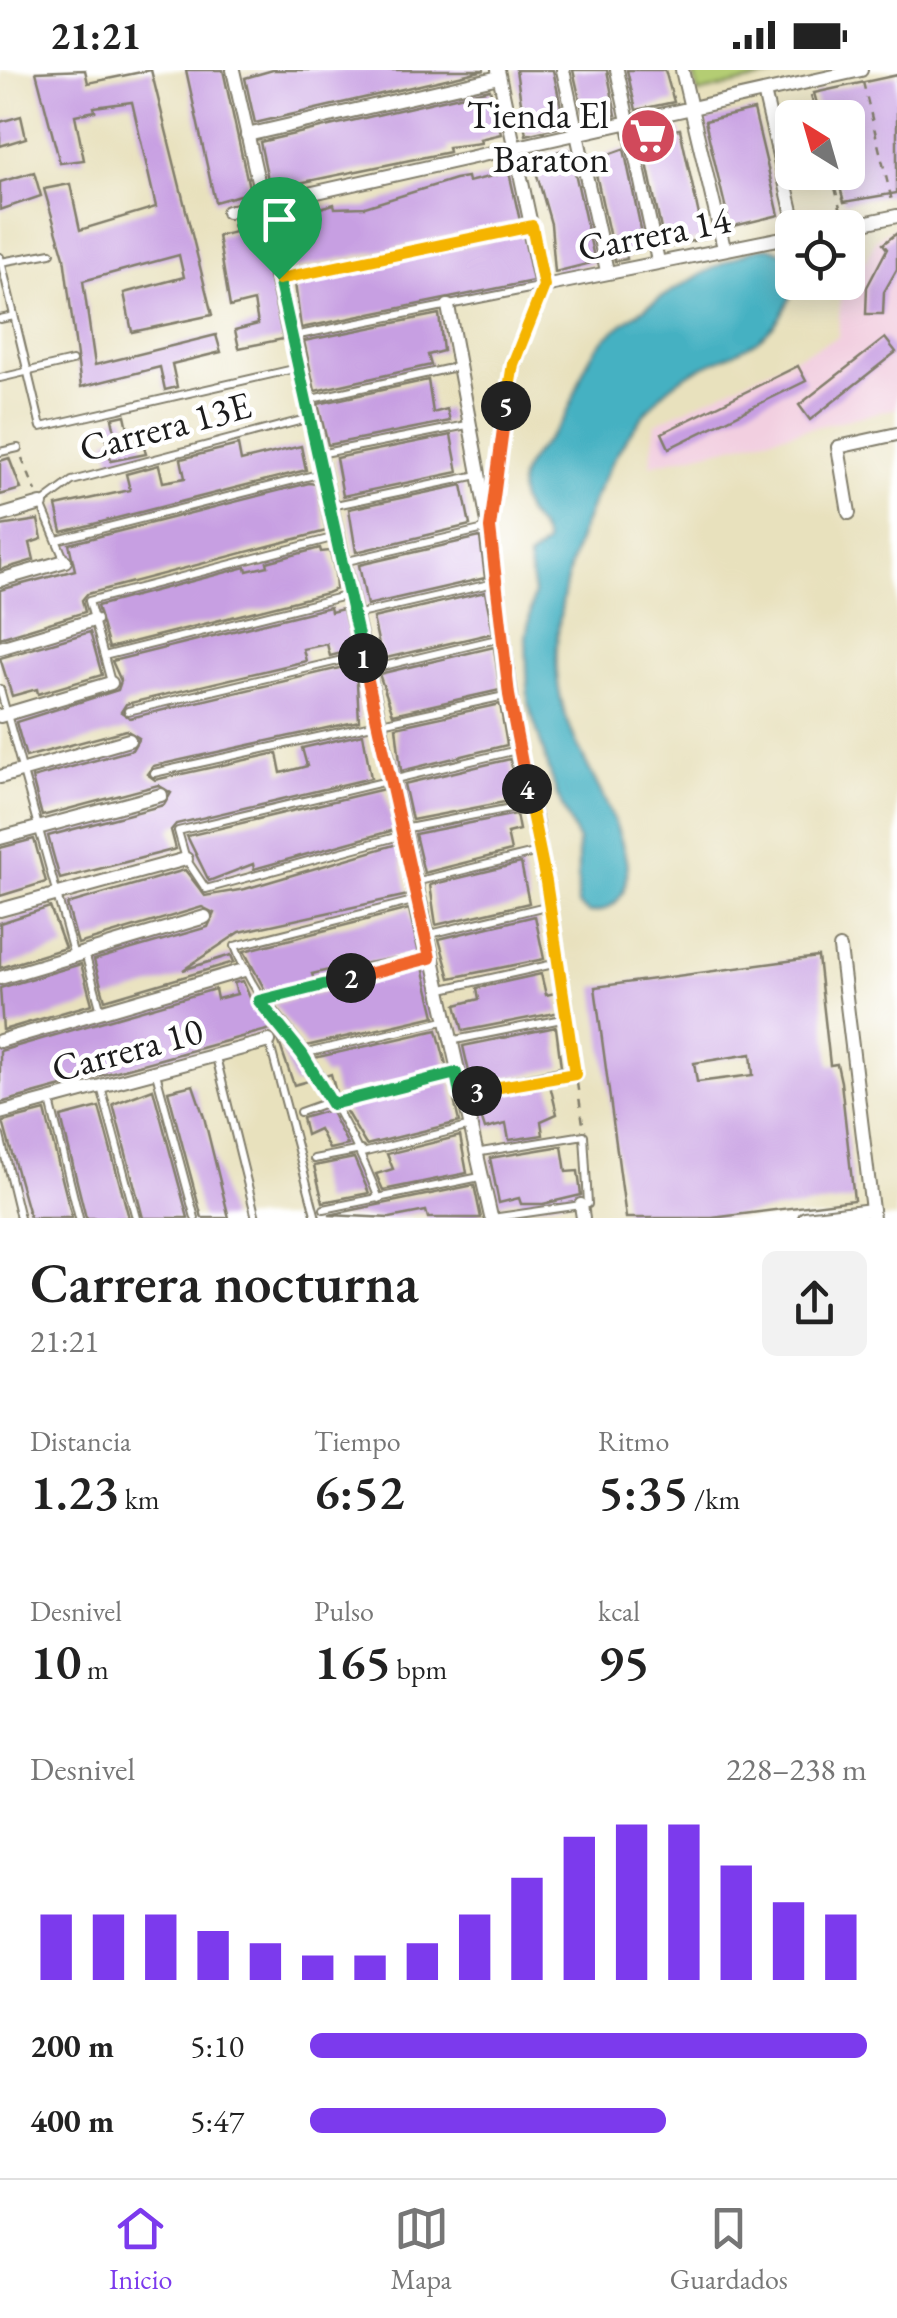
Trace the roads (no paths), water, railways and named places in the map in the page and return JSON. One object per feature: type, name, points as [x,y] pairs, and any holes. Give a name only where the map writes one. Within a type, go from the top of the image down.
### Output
[{"type":"street","points":[[233,70],[448,1041],[492,1218]]},
{"type":"street","points":[[563,70],[607,271]]},
{"type":"street","points":[[617,70],[658,262]]},
{"type":"street","points":[[682,70],[724,248]]},
{"type":"street","points":[[228,212],[861,70]]},
{"type":"street","points":[[247,135],[498,73],[544,286]]},
{"type":"street","points":[[764,92],[792,210]]},
{"type":"street","points":[[865,222],[896,216]]},
{"type":"street","name":"Carrera 14","points":[[544,286],[775,239]]},
{"type":"street","points":[[448,306],[456,367],[490,528],[509,695],[541,851],[558,963]]},
{"type":"street","points":[[848,512],[838,447],[897,434]]},
{"type":"street","points":[[0,516],[41,504]]},
{"type":"street","points":[[0,580],[65,562]]},
{"type":"street","points":[[0,648],[94,620]]},
{"type":"street","points":[[3,715],[111,683]]},
{"type":"street","points":[[0,777],[130,740]]},
{"type":"street","points":[[0,838],[161,795]]},
{"type":"street","points":[[0,910],[186,859]]},
{"type":"street","points":[[0,978],[205,917]]},
{"type":"street","points":[[805,1218],[872,1214],[840,948]]},
{"type":"street","points":[[0,1041],[244,970]]},
{"type":"street","name":"Carrera 10","points":[[0,1113],[268,1041]]},
{"type":"lane","points":[[279,279],[532,226]]},
{"type":"lane","points":[[50,253],[0,260],[41,427],[299,367]]},
{"type":"lane","points":[[342,562],[490,528],[506,430],[507,391],[544,286]]},
{"type":"lane","name":"Carrera 14","points":[[292,336],[544,286]]},
{"type":"lane","points":[[0,319],[14,316]]},
{"type":"lane","points":[[0,378],[72,361]]},
{"type":"lane","points":[[306,400],[456,367]]},
{"type":"lane","name":"Carrera 13E","points":[[41,504],[72,481],[310,418]]},
{"type":"lane","points":[[318,455],[467,425]]},
{"type":"lane","points":[[0,452],[18,448]]},
{"type":"lane","points":[[56,540],[322,474]]},
{"type":"lane","points":[[330,506],[478,475]]},
{"type":"lane","points":[[41,504],[65,562]]},
{"type":"lane","points":[[111,683],[89,601],[336,537]]},
{"type":"lane","points":[[354,615],[496,582]]},
{"type":"lane","points":[[104,656],[349,595]]},
{"type":"lane","points":[[366,670],[504,638]]},
{"type":"lane","points":[[128,710],[363,655]]},
{"type":"lane","points":[[0,689],[3,715],[56,895],[101,1012]]},
{"type":"lane","points":[[154,773],[509,695]]},
{"type":"lane","points":[[518,750],[178,831],[186,859],[206,889],[402,832],[530,804]]},
{"type":"lane","points":[[414,883],[541,851]]},
{"type":"lane","points":[[380,1198],[361,1151],[332,1102],[302,1054],[259,1001],[236,946],[417,900]]},
{"type":"lane","points":[[425,935],[550,905]]},
{"type":"lane","points":[[259,1001],[430,958]]},
{"type":"lane","points":[[437,990],[558,963]]},
{"type":"lane","points":[[448,1041],[567,1018]]},
{"type":"lane","points":[[302,1054],[444,1021]]},
{"type":"lane","points":[[268,1041],[316,1218]]},
{"type":"lane","points":[[216,1056],[256,1218]]},
{"type":"lane","points":[[156,1073],[196,1218]]},
{"type":"lane","points":[[300,1112],[456,1073]]},
{"type":"lane","points":[[460,1094],[575,1074]]},
{"type":"lane","points":[[101,1088],[136,1218]]},
{"type":"lane","points":[[49,1100],[80,1218]]},
{"type":"lane","points":[[314,1159],[468,1127]]},
{"type":"lane","points":[[0,1136],[20,1218]]},
{"type":"lane","points":[[474,1153],[584,1136],[584,1209],[492,1218]]},
{"type":"lane","points":[[324,1209],[480,1177]]},
{"type":"water","points":[[768,247],[775,250],[775,300],[788,300],[776,322],[747,347],[677,382],[647,410],[624,442],[596,494],[570,566],[557,639],[561,699],[568,723],[620,836],[627,870],[624,889],[615,903],[589,913],[578,905],[578,840],[557,795],[528,702],[526,637],[534,593],[528,559],[546,544],[522,504],[520,484],[531,460],[562,421],[598,346],[652,303],[705,272]]},
{"type":"place","name":"Tienda El Baraton","points":[[648,136]]}]
